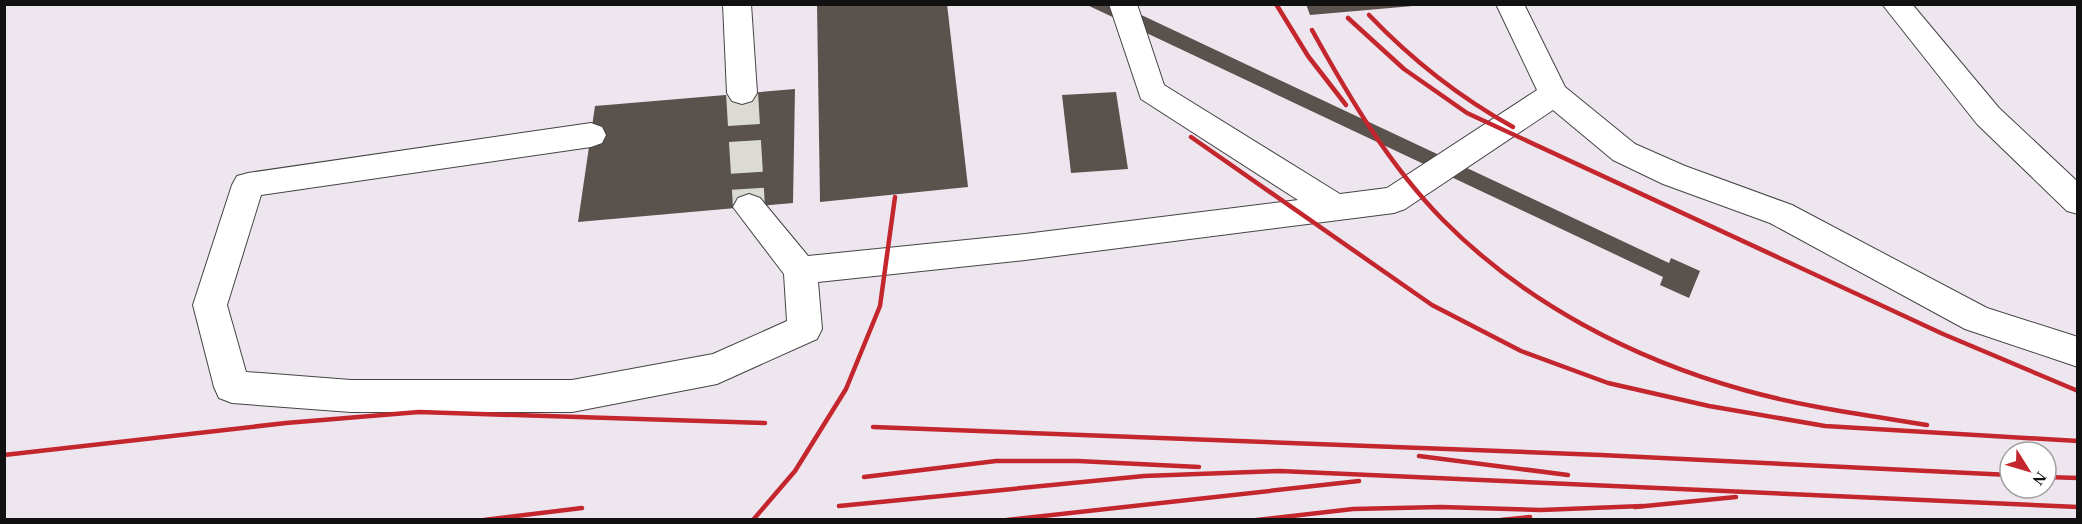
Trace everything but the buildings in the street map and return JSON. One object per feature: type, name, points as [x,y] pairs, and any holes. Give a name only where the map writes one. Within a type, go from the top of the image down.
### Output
[{"type":"lane","points":[[737,4],[741,93]]},
{"type":"lane","points":[[1123,4],[1151,91],[1336,208]]},
{"type":"lane","points":[[1510,4],[1554,94],[1624,152],[1674,175],[1781,214],[1977,319],[2078,352]]},
{"type":"lane","points":[[1896,4],[1988,116],[2078,202]]},
{"type":"lane","points":[[800,270],[1025,247],[1394,201],[1554,94]]},
{"type":"lane","points":[[591,135],[248,185],[210,305],[232,387],[351,396],[572,396],[717,369],[805,329],[800,270],[748,207]]},
{"type":"shaded area","points":[[4,5],[2077,5],[2077,519],[5,519]]},
{"type":"tunnel","points":[[742,93],[749,207]]},
{"type":"railway","points":[[1276,4],[1308,56],[1346,105]]},
{"type":"railway","points":[[1369,15],[1437,77],[1513,127]]},
{"type":"railway","points":[[1348,18],[1404,69],[1467,113],[1943,334],[2078,391]]},
{"type":"railway","points":[[1312,30],[1371,130],[1423,199],[1475,250],[1545,302],[1622,344],[1703,377],[1789,401],[1927,425]]},
{"type":"railway","points":[[1191,137],[1432,305],[1521,351],[1608,383],[1709,406],[1825,426],[2078,441]]},
{"type":"railway","points":[[753,520],[795,471],[846,389],[880,306],[895,197]]},
{"type":"railway","points":[[4,455],[286,423],[419,412],[765,423]]},
{"type":"railway","points":[[873,427],[1601,455],[1998,474]]},
{"type":"railway","points":[[1419,456],[1568,475]]},
{"type":"railway","points":[[864,477],[996,461],[1078,461],[1199,467]]},
{"type":"railway","points":[[839,506],[1144,476],[1280,471],[2078,507]]},
{"type":"railway","points":[[2058,477],[2078,478]]},
{"type":"railway","points":[[1007,520],[1359,481]]},
{"type":"railway","points":[[1635,507],[1736,497]]},
{"type":"railway","points":[[1257,520],[1353,509],[1441,507],[1541,510],[1643,506]]},
{"type":"railway","points":[[484,520],[582,508]]},
{"type":"railway","points":[[1501,520],[1530,517]]}]
